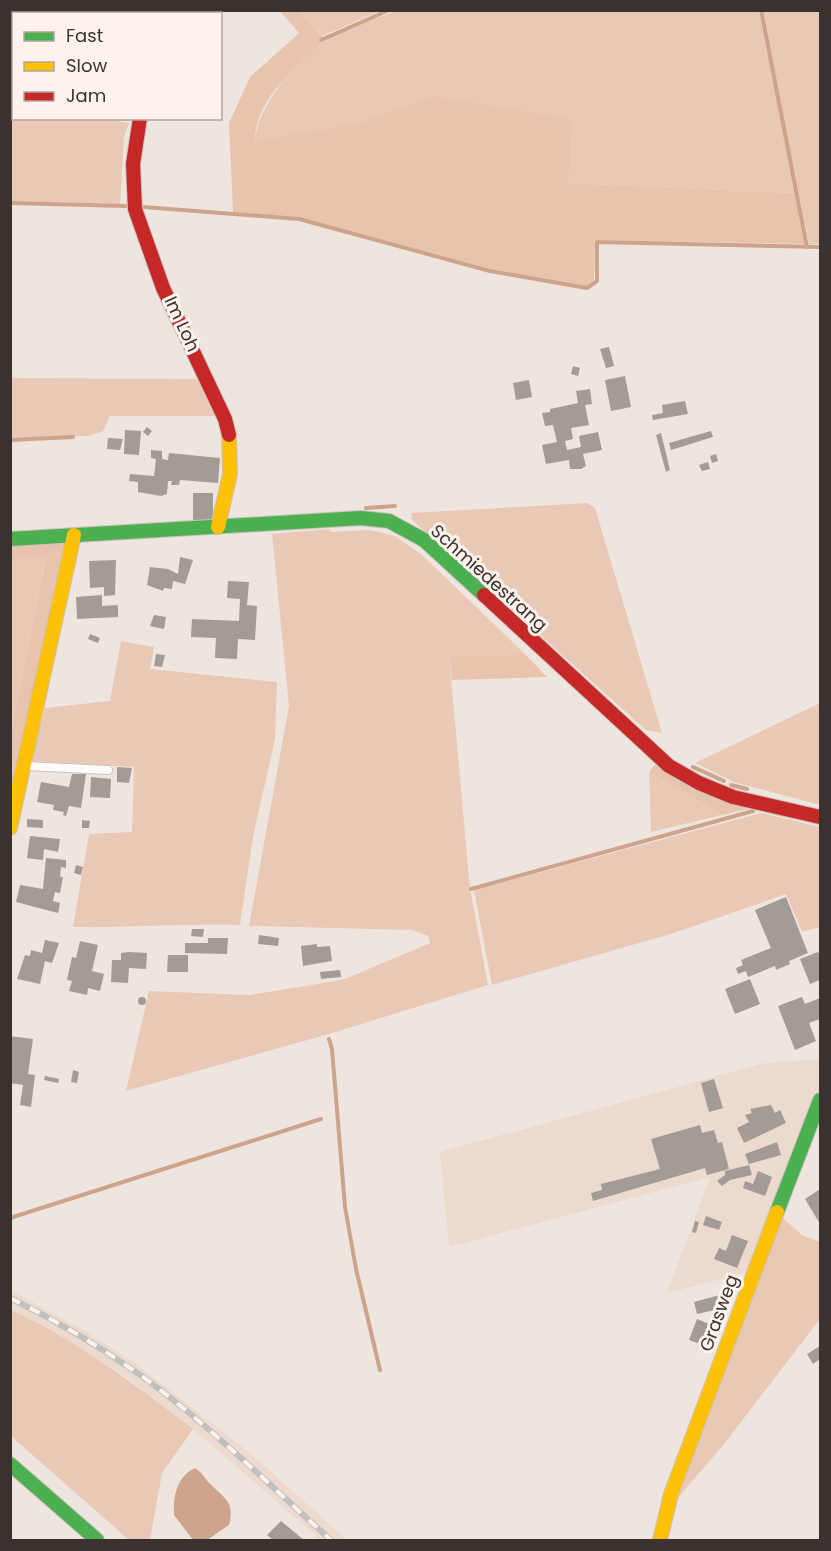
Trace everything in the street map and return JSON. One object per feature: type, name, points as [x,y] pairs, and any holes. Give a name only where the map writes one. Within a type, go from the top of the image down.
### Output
[{"type":"street","name":"Im Loh","points":[[139,120],[134,140],[134,207],[156,269],[225,419],[231,441],[233,462],[218,527]]},
{"type":"street","name":"Schmiedestrang","points":[[10,539],[361,518],[389,521],[424,540],[669,766],[699,783],[733,797],[820,817]]},
{"type":"street","points":[[10,828],[74,535]]},
{"type":"street","name":"Grasweg","points":[[660,1540],[671,1494],[820,1100]]},
{"type":"street","points":[[10,1464],[97,1540]]},
{"type":"lane","points":[[24,766],[108,770]]},
{"type":"shaded area","points":[[11,11],[170,11],[12,12],[12,120],[119,120],[129,123],[124,137],[120,204],[11,201]]},
{"type":"shaded area","points":[[280,11],[300,11],[325,40],[291,72],[270,97],[257,124],[255,140],[357,123],[432,96],[572,119],[568,183],[795,193],[805,244],[595,240],[594,280],[586,286],[491,269],[301,218],[233,212],[229,123],[250,77],[299,33]]},
{"type":"shaded area","points":[[300,11],[380,11],[322,36]]},
{"type":"shaded area","points":[[397,11],[759,11],[795,193],[567,183],[432,96],[357,123],[255,140],[263,113],[271,99],[280,85],[313,49],[340,32]]},
{"type":"shaded area","points":[[762,11],[820,11],[820,244],[809,244]]},
{"type":"shaded area","points":[[10,378],[202,379],[217,416],[110,416],[103,431],[89,436],[11,438]]},
{"type":"shaded area","points":[[587,503],[595,508],[662,733],[646,730],[412,520],[411,513]]},
{"type":"shaded area","points":[[330,529],[331,532],[370,530],[395,536],[422,555],[525,654],[449,655],[470,889],[488,985],[329,1034],[126,1091],[149,991],[249,995],[312,985],[345,979],[430,943],[428,936],[412,930],[249,926],[289,706],[272,534]]},
{"type":"shaded area","points":[[68,540],[11,802],[11,733],[46,557],[11,558],[11,543]]},
{"type":"shaded area","points":[[46,556],[11,733],[11,558]]},
{"type":"shaded area","points":[[121,641],[154,647],[150,669],[277,682],[275,739],[253,837],[240,925],[73,927],[89,834],[132,832],[134,767],[31,761],[45,708],[110,701]]},
{"type":"shaded area","points":[[525,654],[547,677],[452,680],[449,655]]},
{"type":"shaded area","points":[[820,703],[820,805],[734,782],[695,763]]},
{"type":"shaded area","points":[[656,764],[757,807],[722,815],[649,772]]},
{"type":"shaded area","points":[[649,772],[722,815],[651,832]]},
{"type":"shaded area","points":[[761,813],[820,827],[820,927],[802,932],[786,894],[674,933],[492,985],[474,890]]},
{"type":"shaded area","points":[[820,1059],[820,1087],[749,1272],[667,1293],[710,1177],[449,1247],[440,1152],[765,1063]]},
{"type":"shaded area","points":[[783,1218],[802,1235],[820,1242],[820,1319],[724,1444],[672,1505]]},
{"type":"shaded area","points":[[10,1290],[87,1332],[139,1366],[250,1453],[347,1540],[321,1540],[193,1429],[130,1380],[82,1349],[11,1309]]},
{"type":"shaded area","points":[[10,1309],[35,1321],[105,1364],[193,1429],[162,1473],[150,1540],[129,1540],[11,1436]]},
{"type":"shaded area","points":[[195,1468],[225,1498],[231,1511],[229,1525],[207,1540],[193,1540],[174,1515],[177,1487],[184,1476]]},
{"type":"building","points":[[609,347],[614,366],[606,368],[600,349]]},
{"type":"building","points":[[573,366],[580,368],[578,376],[571,374]]},
{"type":"building","points":[[625,376],[631,407],[611,411],[605,380]]},
{"type":"building","points":[[529,380],[532,397],[516,400],[513,383]]},
{"type":"building","points":[[590,389],[592,404],[585,405],[589,425],[571,428],[573,439],[565,441],[567,450],[581,447],[579,436],[598,432],[602,450],[583,454],[586,466],[581,469],[570,469],[569,460],[546,464],[542,445],[557,442],[553,425],[545,426],[542,413],[578,403],[576,391]]},
{"type":"building","points":[[685,401],[688,414],[653,420],[652,415],[663,413],[662,405]]},
{"type":"building","points":[[147,427],[152,431],[148,436],[143,432]]},
{"type":"building","points":[[125,430],[141,431],[139,455],[124,454]]},
{"type":"building","points":[[711,431],[713,437],[671,450],[669,443]]},
{"type":"building","points":[[661,433],[670,470],[666,472],[656,435]]},
{"type":"building","points":[[108,438],[123,439],[120,450],[107,449]]},
{"type":"building","points":[[151,450],[162,451],[162,459],[168,460],[169,453],[220,458],[218,483],[180,480],[179,485],[171,485],[172,481],[168,481],[167,494],[161,496],[138,492],[138,482],[129,481],[130,474],[154,476],[156,459],[151,458]]},
{"type":"building","points":[[716,454],[718,461],[712,463],[710,456]]},
{"type":"building","points":[[708,462],[710,469],[702,471],[699,465]]},
{"type":"building","points":[[193,493],[213,493],[213,521],[193,521]]},
{"type":"building","points":[[180,557],[193,560],[185,584],[173,581],[172,589],[164,588],[163,591],[147,585],[150,567],[168,569],[178,574]]},
{"type":"building","points":[[116,560],[115,595],[104,596],[104,587],[90,588],[89,561]]},
{"type":"building","points":[[228,581],[249,582],[247,605],[257,606],[255,640],[238,639],[237,659],[215,658],[216,638],[191,637],[192,619],[239,621],[240,599],[227,598]]},
{"type":"building","points":[[102,595],[102,606],[118,605],[118,617],[77,619],[76,597]]},
{"type":"building","points":[[154,615],[166,617],[164,629],[150,626]]},
{"type":"building","points":[[90,634],[100,638],[98,643],[88,639]]},
{"type":"building","points":[[156,654],[165,655],[162,667],[154,666]]},
{"type":"building","points":[[117,767],[132,768],[129,783],[117,782]]},
{"type":"building","points":[[72,774],[86,774],[81,808],[69,806],[66,816],[63,815],[64,812],[53,810],[54,805],[37,802],[41,782],[69,787]]},
{"type":"building","points":[[91,777],[111,779],[110,798],[90,797]]},
{"type":"building","points":[[27,819],[43,820],[43,828],[27,827]]},
{"type":"building","points":[[82,820],[90,821],[89,828],[82,828]]},
{"type":"building","points":[[30,836],[60,839],[58,852],[44,849],[43,860],[27,858]]},
{"type":"building","points":[[46,858],[66,860],[66,868],[61,867],[60,877],[63,877],[60,893],[55,892],[53,901],[60,903],[58,913],[16,902],[20,885],[43,889]]},
{"type":"building","points":[[76,865],[83,867],[81,875],[74,873]]},
{"type":"building","points":[[786,897],[808,953],[789,961],[790,964],[776,970],[775,966],[748,977],[746,971],[738,974],[736,968],[743,965],[741,960],[771,948],[755,910]]},
{"type":"building","points":[[192,929],[204,929],[203,937],[191,936]]},
{"type":"building","points":[[259,935],[279,938],[278,946],[258,944]]},
{"type":"building","points":[[208,938],[228,938],[227,954],[185,953],[185,943],[208,943]]},
{"type":"building","points":[[45,940],[59,943],[52,963],[45,961],[40,984],[17,979],[25,955],[30,956],[31,950],[42,953]]},
{"type":"building","points":[[80,941],[98,945],[92,971],[104,974],[100,991],[88,988],[87,995],[69,991],[72,981],[67,980],[72,957],[76,958]]},
{"type":"building","points":[[317,944],[317,947],[330,946],[332,961],[303,966],[301,946]]},
{"type":"building","points":[[818,952],[820,980],[810,984],[800,959]]},
{"type":"building","points":[[121,953],[147,953],[146,969],[129,968],[128,983],[111,982],[112,960],[121,960]]},
{"type":"building","points":[[168,955],[188,955],[188,972],[167,972]]},
{"type":"building","points":[[340,970],[341,977],[321,979],[320,972]]},
{"type":"building","points":[[750,979],[760,1004],[735,1014],[725,989]]},
{"type":"building","points":[[142,997],[146,1001],[142,1005],[138,1001]]},
{"type":"building","points":[[802,997],[805,1004],[820,998],[820,1019],[809,1023],[816,1041],[795,1050],[778,1006]]},
{"type":"building","points":[[10,1036],[33,1039],[28,1074],[35,1075],[31,1107],[20,1105],[23,1085],[10,1083]]},
{"type":"building","points":[[73,1070],[79,1072],[77,1083],[71,1082]]},
{"type":"building","points":[[45,1076],[59,1079],[58,1083],[44,1080]]},
{"type":"building","points":[[714,1079],[723,1108],[709,1112],[701,1083]]},
{"type":"building","points":[[771,1105],[775,1113],[780,1110],[786,1123],[744,1143],[737,1128],[749,1122],[745,1115],[752,1113],[750,1109]]},
{"type":"building","points":[[700,1125],[702,1133],[714,1130],[718,1143],[722,1142],[729,1169],[707,1175],[705,1168],[593,1201],[591,1193],[602,1190],[601,1184],[660,1169],[651,1139]]},
{"type":"building","points":[[777,1142],[781,1155],[749,1164],[745,1154]]},
{"type":"building","points":[[749,1165],[752,1175],[730,1180],[722,1186],[717,1181],[725,1175],[725,1171]]},
{"type":"building","points":[[758,1171],[772,1177],[765,1196],[743,1188],[745,1181],[753,1184]]},
{"type":"building","points":[[820,1189],[820,1224],[805,1199]]},
{"type":"building","points":[[706,1216],[722,1222],[719,1230],[703,1225]]},
{"type":"building","points":[[695,1221],[699,1222],[696,1233],[692,1232]]},
{"type":"building","points":[[732,1235],[748,1241],[737,1268],[714,1259],[719,1248],[726,1251]]},
{"type":"building","points":[[720,1295],[723,1308],[697,1314],[694,1302]]},
{"type":"building","points":[[697,1319],[716,1327],[708,1347],[689,1340]]},
{"type":"building","points":[[820,1346],[820,1359],[813,1364],[807,1354]]},
{"type":"building","points":[[281,1521],[304,1540],[273,1540],[267,1535]]},
{"type":"waterway","points":[[321,40],[389,10]]},
{"type":"waterway","points":[[761,10],[807,247]]},
{"type":"waterway","points":[[10,203],[126,206]]},
{"type":"waterway","points":[[144,207],[299,219],[490,271],[587,288],[597,281],[597,242],[820,247]]},
{"type":"waterway","points":[[10,440],[73,437]]},
{"type":"waterway","points":[[366,508],[395,506]]},
{"type":"waterway","points":[[693,767],[724,781]]},
{"type":"waterway","points":[[731,785],[747,789]]},
{"type":"waterway","points":[[471,889],[753,811]]},
{"type":"waterway","points":[[329,1039],[332,1049],[345,1207],[356,1269],[380,1370]]},
{"type":"waterway","points":[[10,1218],[321,1119]]},
{"type":"railway","points":[[10,1298],[58,1323],[133,1370],[209,1430],[331,1540]]},
{"type":"traffic: fast","points":[[10,539],[361,518],[389,521],[424,540],[484,595]]},
{"type":"traffic: fast","points":[[777,1212],[820,1100]]},
{"type":"traffic: fast","points":[[10,1464],[97,1540]]},
{"type":"traffic: slow","points":[[218,527],[230,474],[229,435]]},
{"type":"traffic: slow","points":[[10,828],[74,535]]},
{"type":"traffic: slow","points":[[660,1540],[671,1494],[777,1212]]},
{"type":"traffic: jam","points":[[140,120],[133,164],[135,209],[163,288],[225,419],[229,435]]},
{"type":"traffic: jam","points":[[484,595],[669,766],[699,783],[733,797],[820,817]]}]
